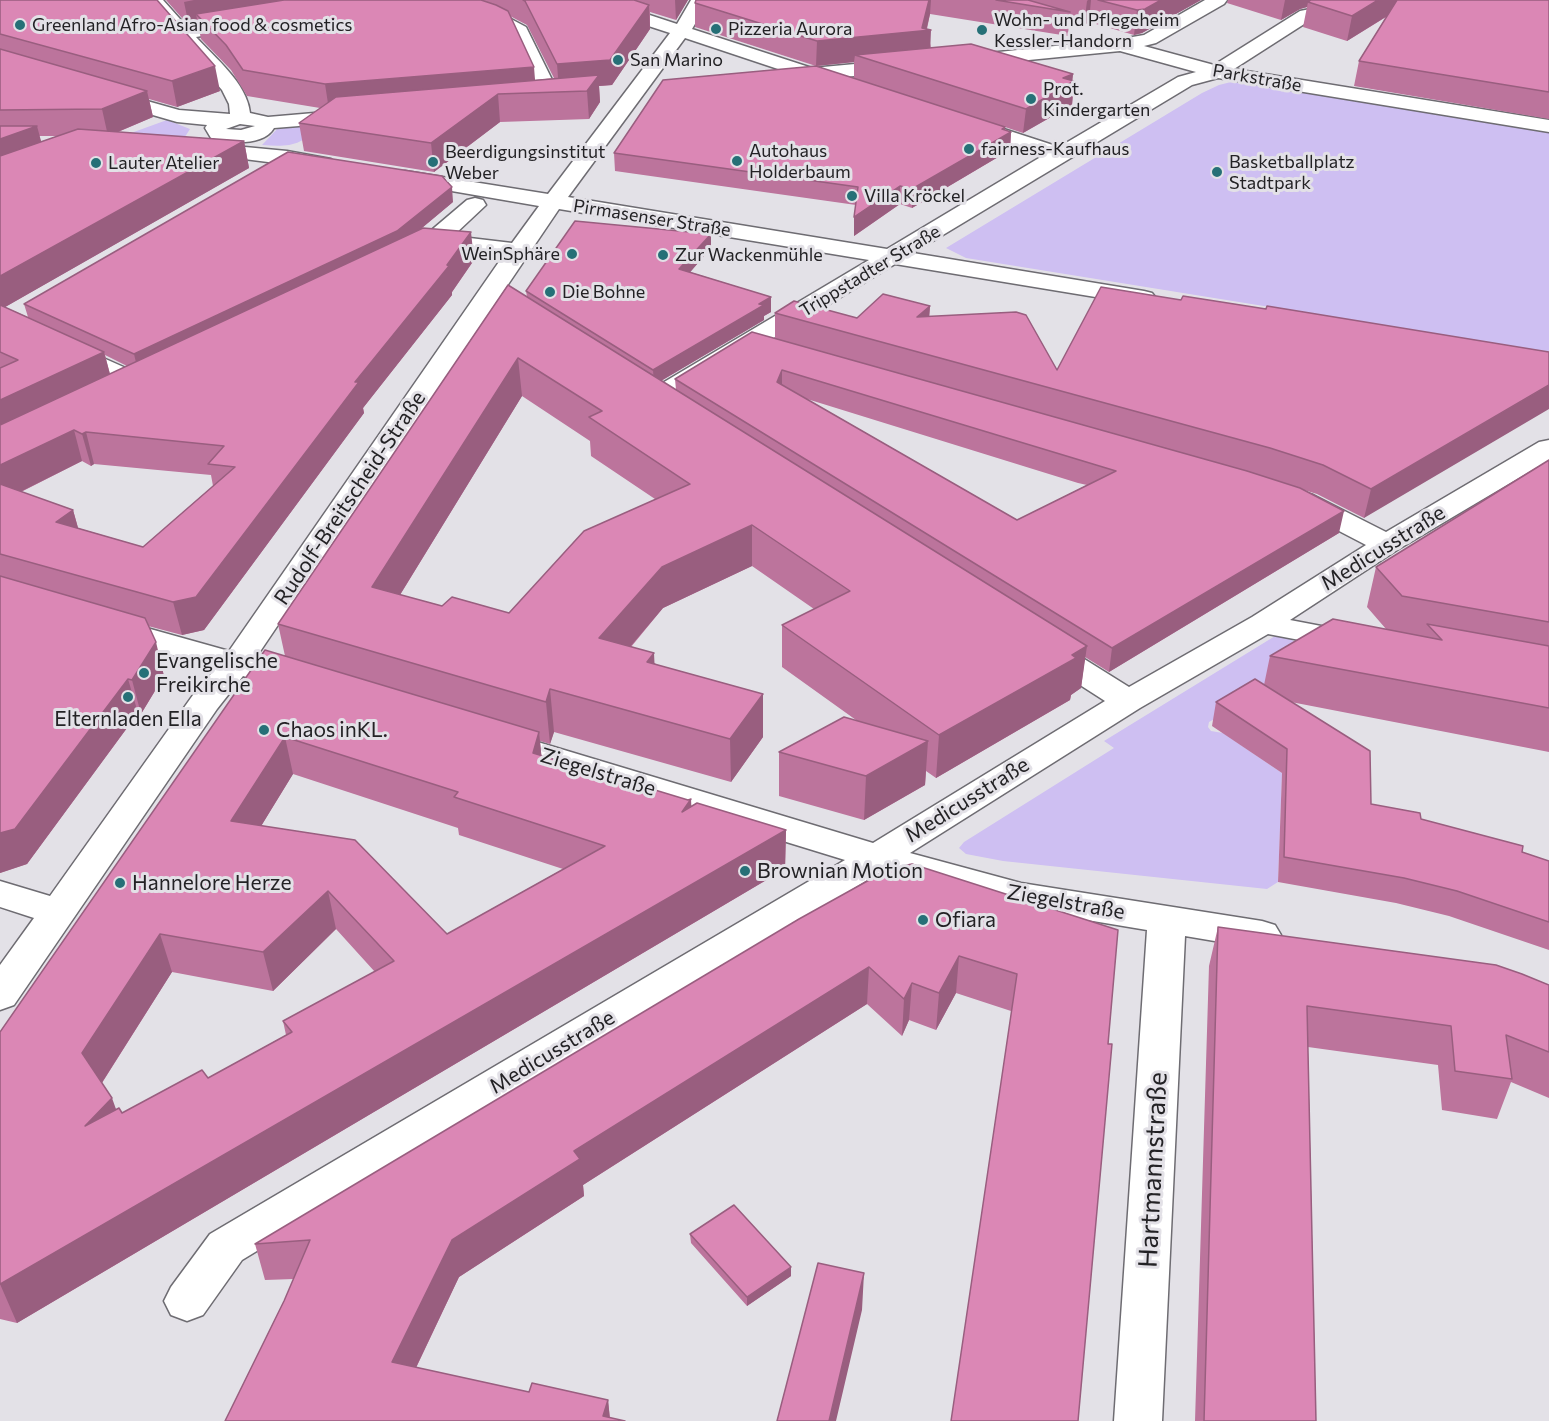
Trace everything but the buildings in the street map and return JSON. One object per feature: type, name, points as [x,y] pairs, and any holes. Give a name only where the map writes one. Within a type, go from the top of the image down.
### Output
[{"type":"street","points":[[153,0],[231,88],[233,121]]},
{"type":"street","points":[[438,0],[520,30],[551,98]]},
{"type":"street","points":[[587,0],[859,89]]},
{"type":"street","name":"Rudolf-Breitscheid-Straße","points":[[0,996],[205,702],[236,664],[500,302],[519,251],[627,90],[681,31],[700,0]]},
{"type":"street","points":[[951,62],[1121,45],[1150,39],[1218,0]]},
{"type":"street","name":"Trippstadter Straße","points":[[654,400],[1185,81],[1217,72],[1300,10],[1321,10],[1410,0]]},
{"type":"street","points":[[184,34],[263,21]]},
{"type":"street","name":"Parkstraße","points":[[1080,32],[1217,72],[1549,126]]},
{"type":"street","points":[[766,78],[916,65]]},
{"type":"street","points":[[627,90],[663,87]]},
{"type":"street","points":[[88,90],[171,115],[233,121],[250,135],[263,130],[266,123],[311,133]]},
{"type":"street","points":[[528,101],[573,96]]},
{"type":"street","points":[[251,178],[287,157],[311,133],[341,117],[364,115]]},
{"type":"street","points":[[948,118],[1061,154]]},
{"type":"street","points":[[181,148],[287,157],[343,167]]},
{"type":"street","name":"Pirmasenser Straße","points":[[388,174],[1168,302]]},
{"type":"street","points":[[403,256],[435,241],[475,205]]},
{"type":"street","points":[[435,241],[519,251]]},
{"type":"street","points":[[3,320],[29,308]]},
{"type":"street","points":[[3,320],[137,382]]},
{"type":"street","points":[[750,343],[783,352]]},
{"type":"street","points":[[113,394],[163,369]]},
{"type":"street","name":"Medicusstraße","points":[[187,1301],[226,1247],[877,857],[1128,701],[1263,624],[1387,544],[1549,448]]},
{"type":"street","points":[[1275,492],[1306,502],[1387,544]]},
{"type":"street","points":[[88,620],[326,690]]},
{"type":"street","points":[[1263,624],[1376,645]]},
{"type":"street","points":[[1020,633],[1128,701]]},
{"type":"street","name":"Ziegelstraße","points":[[466,732],[877,857],[1021,896],[1295,940]]},
{"type":"street","points":[[0,894],[59,912]]},
{"type":"street","name":"Hartmannstraße","points":[[1138,1421],[1166,920]]},
{"type":"shaded area","points":[[1235,81],[1549,132],[1549,352],[966,258],[946,248],[1202,93]]},
{"type":"shaded area","points":[[167,120],[190,129],[183,140],[120,137]]},
{"type":"shaded area","points":[[318,124],[307,137],[294,144],[262,145],[281,125]]},
{"type":"shaded area","points":[[1280,633],[1324,659],[1209,722],[1208,727],[1211,731],[1223,733],[1282,773],[1278,882],[1267,889],[1003,861],[966,854],[959,848],[964,842],[1114,748],[1104,741]]},
{"type":"place","name":"Greenland Afro-Asian food & cosmetics","points":[[20,25]]},
{"type":"place","name":"Pizzeria Aurora","points":[[716,29]]},
{"type":"place","name":"Wohn- und Pflegeheim Kessler-Handorn","points":[[982,30]]},
{"type":"place","name":"San Marino","points":[[618,60]]},
{"type":"place","name":"Prot. Kindergarten","points":[[1031,99]]},
{"type":"place","name":"fairness-Kaufhaus","points":[[969,149]]},
{"type":"place","name":"Autohaus Holderbaum","points":[[737,161]]},
{"type":"place","name":"Beerdigungsinstitut Weber","points":[[433,162]]},
{"type":"place","name":"Lauter Atelier","points":[[96,163]]},
{"type":"place","name":"Basketballplatz Stadtpark","points":[[1217,172]]},
{"type":"place","name":"Villa Kröckel","points":[[852,196]]},
{"type":"place","name":"WeinSphäre","points":[[572,254]]},
{"type":"place","name":"Zur Wackenmühle","points":[[663,255]]},
{"type":"place","name":"Die Bohne","points":[[550,292]]},
{"type":"place","name":"Evangelische Freikirche","points":[[144,673]]},
{"type":"place","name":"Elternladen Ella","points":[[128,697]]},
{"type":"place","name":"Chaos inKL.","points":[[264,730]]},
{"type":"place","name":"Brownian Motion","points":[[745,871]]},
{"type":"place","name":"Hannelore Herze","points":[[120,883]]},
{"type":"place","name":"Ofiara","points":[[923,920]]}]
